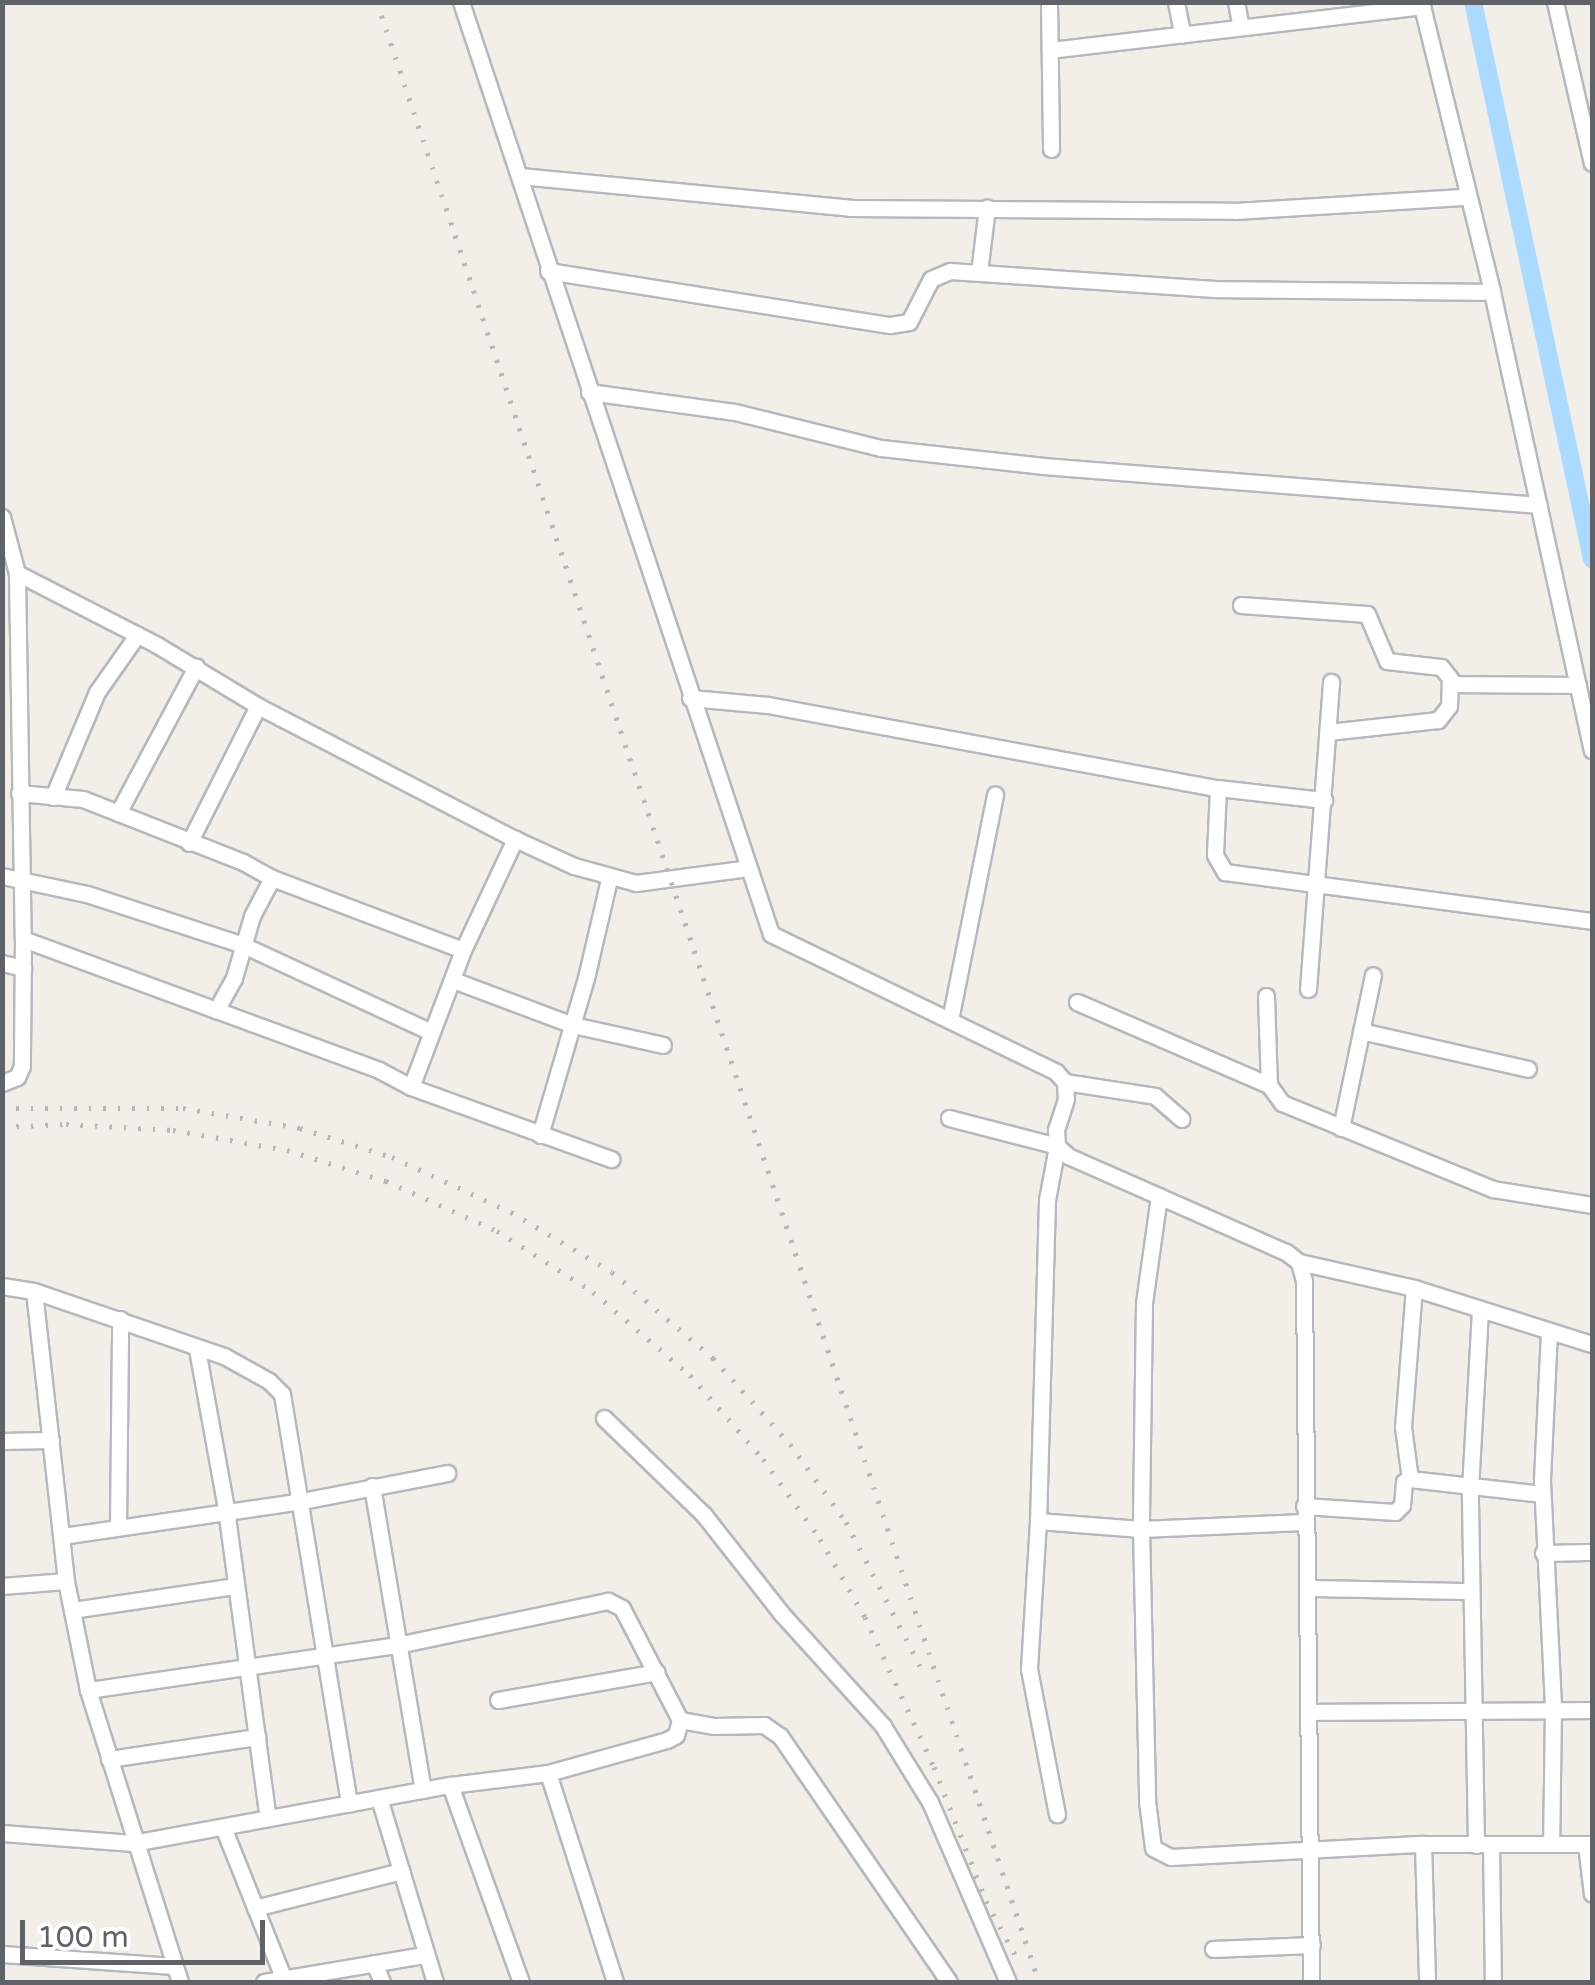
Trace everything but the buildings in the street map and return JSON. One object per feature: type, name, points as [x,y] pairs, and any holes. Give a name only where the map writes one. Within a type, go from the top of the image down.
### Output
[{"type":"street","points":[[462,2],[548,271],[771,934],[1056,1072],[1065,1082],[1066,1098],[1056,1130],[1058,1146],[1047,1200],[1038,1521],[1029,1680],[1057,1814]]},
{"type":"street","points":[[1049,2],[1051,149]]},
{"type":"street","points":[[1176,2],[1182,34]]},
{"type":"street","points":[[1236,2],[1241,27]]},
{"type":"street","points":[[1555,2],[1592,163]]},
{"type":"street","points":[[1050,50],[1422,4],[1492,292],[1592,750]]},
{"type":"street","points":[[520,176],[834,207],[1235,210],[1467,197]]},
{"type":"street","points":[[979,273],[987,207]]},
{"type":"street","points":[[548,271],[890,326],[909,322],[938,274],[979,273],[1214,289],[1492,292]]},
{"type":"street","points":[[589,392],[735,412],[881,448],[1044,466],[1538,505]]},
{"type":"street","points":[[2,517],[17,573],[24,939],[22,1049],[17,1077],[2,1083]]},
{"type":"street","points":[[17,573],[196,666],[258,706],[515,840],[609,879],[636,883],[748,868]]},
{"type":"street","points":[[1240,605],[1367,614],[1387,661],[1442,667],[1450,684],[1449,706],[1438,720],[1328,732]]},
{"type":"street","points":[[53,797],[97,692],[137,635]]},
{"type":"street","points":[[118,814],[196,666]]},
{"type":"street","points":[[1308,989],[1331,682]]},
{"type":"street","points":[[1450,684],[1578,685]]},
{"type":"street","points":[[690,698],[768,705],[1218,788],[1324,800]]},
{"type":"street","points":[[189,844],[258,706]]},
{"type":"street","points":[[1218,788],[1215,855],[1219,869],[1592,921]]},
{"type":"street","points":[[19,792],[84,799],[189,844],[243,862],[272,878],[463,950]]},
{"type":"street","points":[[950,1020],[995,794]]},
{"type":"street","points":[[411,1087],[463,950],[515,840]]},
{"type":"street","points":[[2,876],[87,894],[243,945],[431,1032]]},
{"type":"street","points":[[216,1010],[234,978],[243,945],[272,878]]},
{"type":"street","points":[[540,1135],[573,1025],[609,879]]},
{"type":"street","points":[[24,939],[611,1159]]},
{"type":"street","points":[[2,962],[23,968]]},
{"type":"street","points":[[1341,1128],[1373,975]]},
{"type":"street","points":[[453,980],[573,1025],[663,1045]]},
{"type":"street","points":[[1266,996],[1269,1085]]},
{"type":"street","points":[[1077,1002],[1269,1085],[1282,1103],[1493,1189],[1592,1205]]},
{"type":"street","points":[[1362,1031],[1528,1068]]},
{"type":"street","points":[[2,1050],[22,1049]]},
{"type":"street","points":[[1065,1082],[1155,1096],[1181,1119]]},
{"type":"street","points":[[948,1118],[1058,1146],[1068,1156],[1299,1262],[1414,1288],[1480,1312],[1592,1344]]},
{"type":"street","points":[[1159,1196],[1144,1303],[1141,1529],[1147,1801],[1154,1848],[1171,1857],[1423,1844],[1589,1844],[1592,1894]]},
{"type":"street","points":[[1299,1262],[1304,1280],[1304,1514],[1313,1850],[1311,1982]]},
{"type":"street","points":[[2,1286],[34,1290],[224,1356],[270,1381],[282,1394],[349,1804]]},
{"type":"street","points":[[1410,1479],[1403,1428],[1414,1288]]},
{"type":"street","points":[[34,1290],[66,1581],[88,1690],[133,1843],[180,1982]]},
{"type":"street","points":[[1480,1312],[1470,1488],[1469,1592],[1473,1713],[1493,1982]]},
{"type":"street","points":[[118,1526],[120,1318]]},
{"type":"street","points":[[1549,1331],[1542,1494],[1553,1709],[1550,1844]]},
{"type":"street","points":[[198,1348],[226,1509],[268,1818]]},
{"type":"street","points":[[604,1418],[704,1514],[806,1642],[883,1726],[930,1802],[1008,1982]]},
{"type":"street","points":[[2,1441],[52,1440]]},
{"type":"street","points":[[62,1536],[226,1509],[302,1501],[447,1474]]},
{"type":"street","points":[[1038,1521],[1141,1529],[1304,1514],[1396,1512],[1402,1506],[1404,1482],[1410,1479],[1542,1494]]},
{"type":"street","points":[[372,1486],[423,1790]]},
{"type":"street","points":[[1543,1553],[1592,1552]]},
{"type":"street","points":[[2,1586],[66,1581]]},
{"type":"street","points":[[72,1610],[235,1586]]},
{"type":"street","points":[[1307,1588],[1469,1592]]},
{"type":"street","points":[[2,1833],[133,1843],[450,1785],[548,1773],[667,1740],[676,1735],[680,1720],[622,1608],[608,1601],[397,1645],[88,1690]]},
{"type":"street","points":[[498,1700],[658,1672]]},
{"type":"street","points":[[1308,1712],[1592,1710]]},
{"type":"street","points":[[680,1720],[714,1726],[764,1725],[780,1736],[949,1982]]},
{"type":"street","points":[[109,1758],[256,1738]]},
{"type":"street","points":[[548,1773],[615,1982]]},
{"type":"street","points":[[450,1785],[522,1982]]},
{"type":"street","points":[[379,1798],[435,1982]]},
{"type":"street","points":[[223,1826],[284,1981]]},
{"type":"street","points":[[1423,1844],[1426,1982]]},
{"type":"street","points":[[255,1908],[401,1871]]},
{"type":"street","points":[[1213,1949],[1312,1945]]},
{"type":"street","points":[[2,1954],[174,1966]]},
{"type":"street","points":[[264,1982],[424,1955]]},
{"type":"street","points":[[374,1963],[382,1982]]},
{"type":"waterway","points":[[1473,2],[1592,559]]},
{"type":"railway","points":[[377,2],[1039,1982]]},
{"type":"railway","points":[[2,1108],[183,1108],[300,1128],[392,1157],[511,1212],[612,1272],[713,1358],[790,1444],[846,1522],[920,1666]]},
{"type":"railway","points":[[2,1127],[66,1124],[173,1130],[287,1150],[386,1181],[497,1231],[593,1292],[690,1375],[763,1459],[820,1539],[865,1617],[934,1767],[986,1901],[1019,1962]]}]
